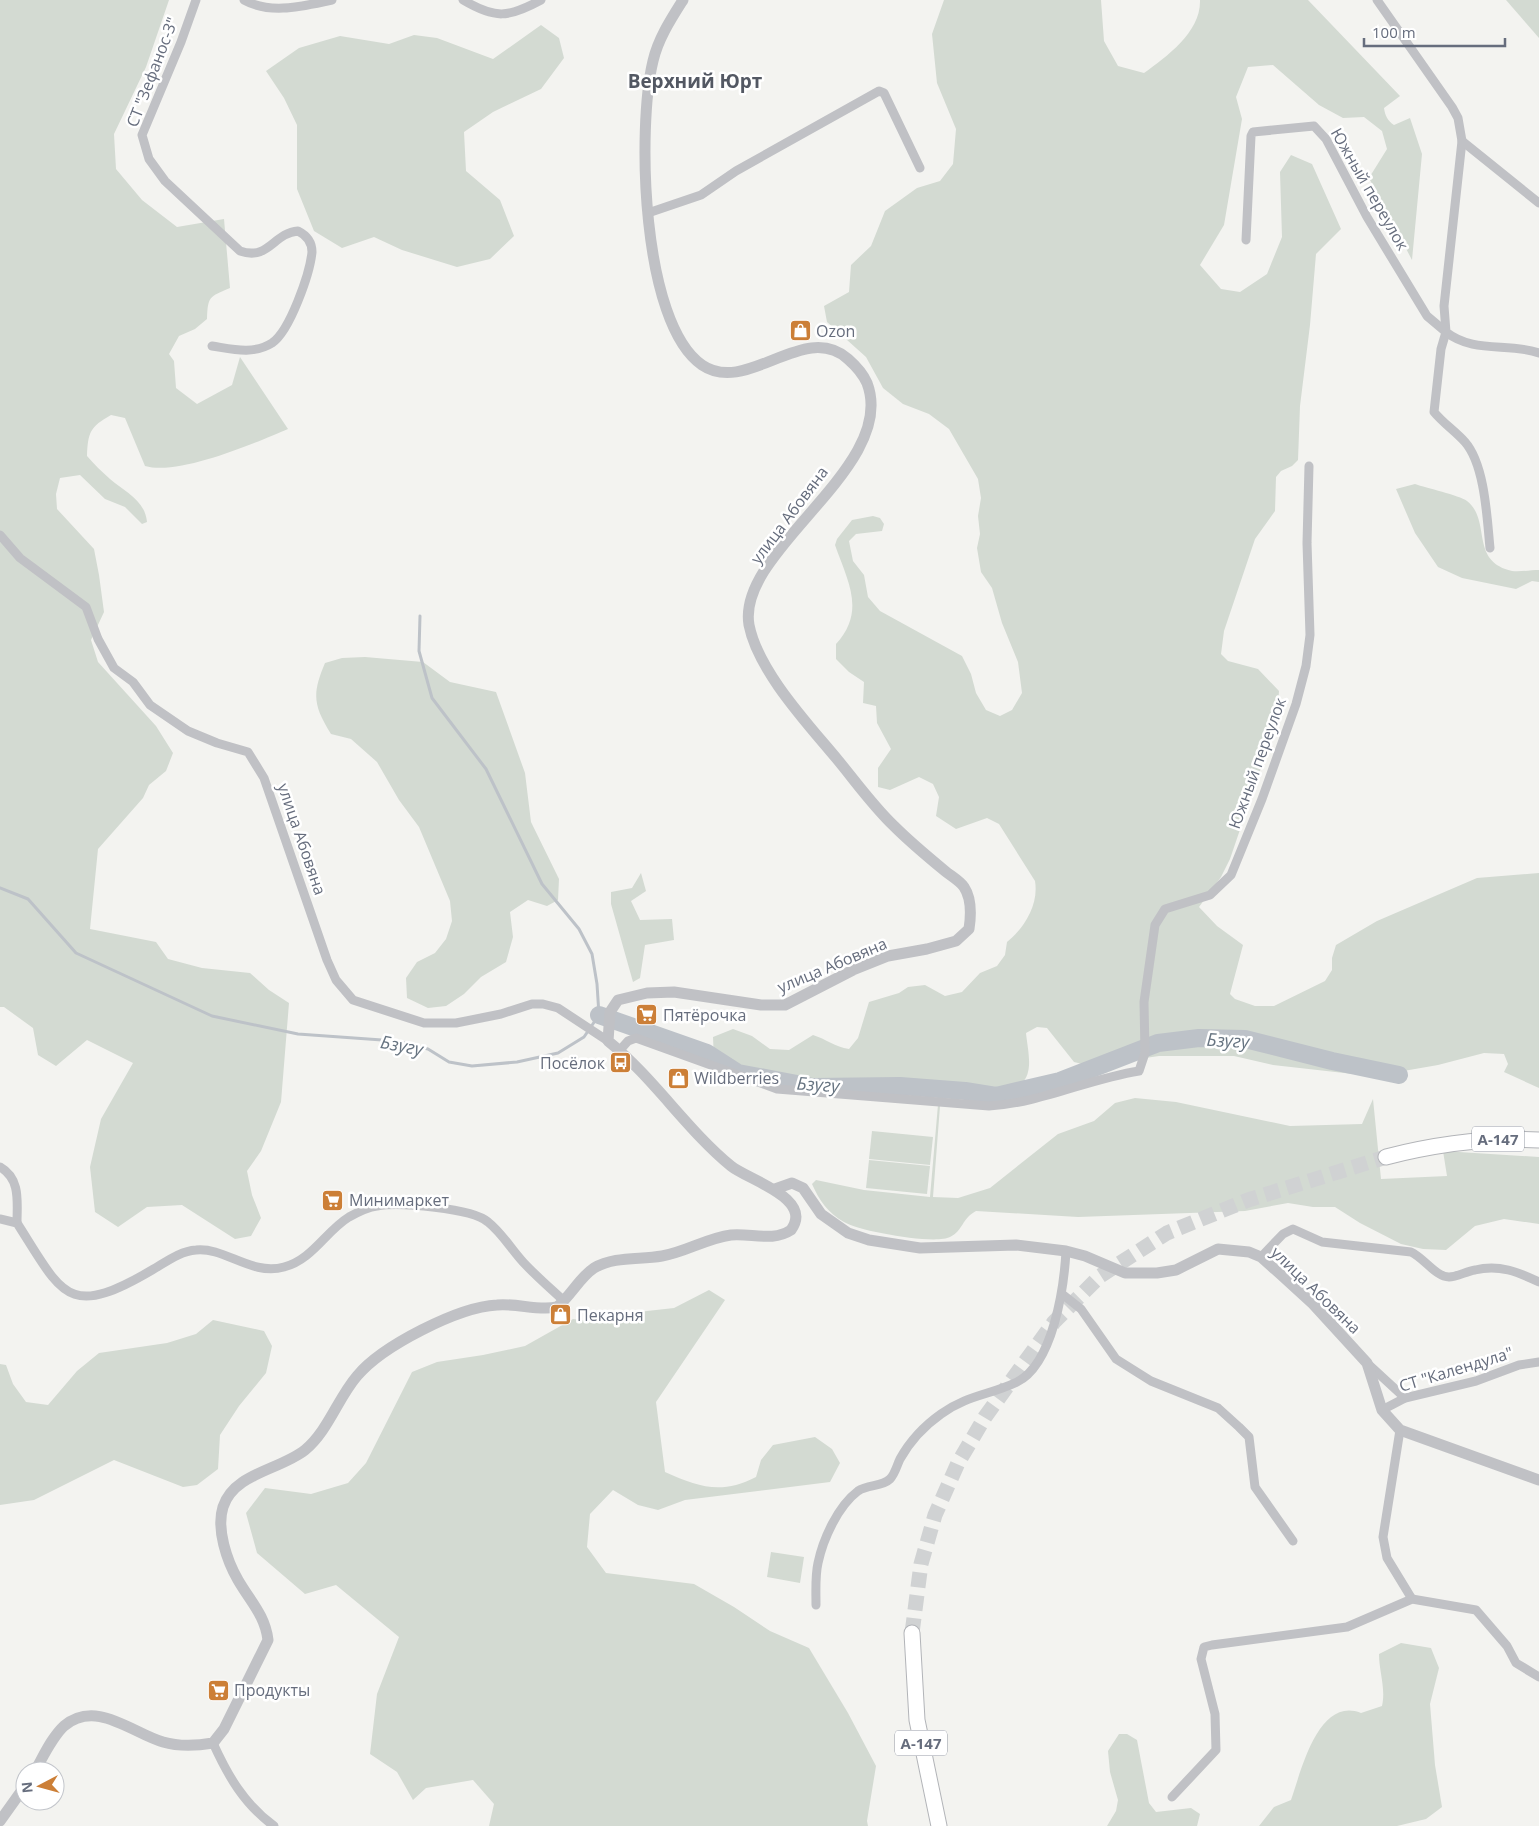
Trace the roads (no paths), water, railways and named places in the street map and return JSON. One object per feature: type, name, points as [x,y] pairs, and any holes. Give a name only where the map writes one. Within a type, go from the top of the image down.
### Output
[{"type":"highway","name":"А-147","points":[[1386,1157],[1457,1141],[1483,1139],[1539,1140]]},
{"type":"highway","name":"А-147","points":[[912,1633],[917,1720],[939,1826]]},
{"type":"street","name":"СТ \"Зефанос-3\"","points":[[196,0],[181,42],[142,135],[148,158],[165,182],[240,251],[249,254],[261,253],[290,231],[298,231],[309,241],[312,250],[308,269],[287,326],[273,342],[255,350],[237,350],[212,346]]},
{"type":"street","points":[[244,0],[256,6],[269,8],[302,6],[332,0]]},
{"type":"street","points":[[463,0],[480,10],[496,15],[527,8],[541,0]]},
{"type":"street","name":"улица Абовяна","points":[[608,1041],[610,1012],[618,1000],[647,993],[674,992],[761,1006],[785,1005],[853,970],[888,956],[927,949],[956,941],[969,930],[972,911],[964,887],[892,824],[776,685],[749,625],[750,604],[763,575],[856,455],[868,430],[872,406],[867,383],[857,367],[840,352],[822,347],[805,348],[752,368],[719,372],[698,362],[682,342],[668,313],[651,248],[645,156],[646,105],[653,59],[667,25],[683,0]]},
{"type":"street","points":[[1378,0],[1458,118],[1462,141],[1444,306],[1446,332],[1442,348],[1434,412],[1464,442],[1473,454],[1486,506],[1490,548]]},
{"type":"street","points":[[648,213],[701,195],[736,171],[879,91],[884,93],[920,168]]},
{"type":"street","name":"Южный переулок","points":[[1246,240],[1250,136],[1253,132],[1314,126],[1326,139],[1367,216],[1427,316],[1456,340],[1473,345],[1527,348],[1539,353]]},
{"type":"street","points":[[1462,141],[1539,203]]},
{"type":"street","name":"Южный переулок","points":[[620,1050],[628,1041],[636,1038],[777,1089],[989,1106],[1012,1105],[1118,1074],[1139,1072],[1145,1053],[1144,1002],[1155,925],[1165,910],[1210,895],[1231,875],[1262,799],[1296,704],[1306,666],[1310,635],[1307,543],[1309,466]]},
{"type":"street","name":"улица Абовяна","points":[[0,535],[20,558],[86,607],[98,639],[114,668],[133,682],[150,705],[188,731],[217,743],[248,752],[264,778],[327,960],[336,980],[352,1000],[424,1023],[456,1023],[500,1014],[532,1004],[543,1004],[558,1008],[620,1050],[653,1084],[694,1132],[732,1167],[775,1189],[785,1197],[794,1213],[794,1226],[787,1233],[776,1236],[733,1235],[712,1239],[670,1255],[606,1263],[593,1269],[564,1302]]},
{"type":"street","points":[[0,1168],[7,1171],[17,1188],[17,1223],[57,1283],[71,1294],[85,1298],[106,1294],[186,1250],[205,1249],[255,1268],[284,1267],[310,1253],[347,1218],[361,1210],[378,1206],[467,1211],[488,1221],[523,1262],[564,1302],[548,1309],[514,1304],[495,1305],[457,1313],[374,1358],[356,1376],[305,1450],[272,1469],[251,1476],[231,1493],[223,1507],[221,1527],[226,1550],[238,1580],[254,1602],[267,1626],[268,1640],[224,1729],[213,1743],[188,1747],[162,1742],[128,1725],[96,1716],[77,1716],[62,1727],[41,1761]]},
{"type":"street","name":"улица Абовяна","points":[[775,1189],[792,1183],[803,1188],[821,1214],[848,1233],[869,1240],[920,1248],[1016,1245],[1066,1251],[1085,1256],[1125,1273],[1157,1274],[1176,1270],[1218,1249],[1249,1252],[1261,1257],[1313,1304],[1367,1363],[1382,1410],[1400,1430],[1539,1480]]},
{"type":"street","points":[[0,1219],[17,1223]]},
{"type":"street","points":[[1261,1257],[1283,1234],[1293,1229],[1322,1242],[1410,1252],[1422,1258],[1438,1274],[1449,1277],[1477,1269],[1498,1267],[1539,1282]]},
{"type":"street","points":[[816,1605],[818,1564],[825,1540],[844,1506],[859,1491],[872,1485],[885,1483],[892,1478],[901,1458],[921,1430],[940,1414],[960,1401],[1016,1382],[1028,1375],[1036,1366],[1048,1342],[1062,1294],[1066,1251]]},
{"type":"street","points":[[1062,1294],[1081,1309],[1116,1359],[1151,1381],[1218,1408],[1249,1437],[1255,1488],[1293,1541]]},
{"type":"street","name":"СТ \"Календула\"","points":[[1382,1410],[1405,1398],[1476,1381],[1519,1365],[1539,1362]]},
{"type":"street","points":[[1367,1363],[1405,1398]]},
{"type":"street","points":[[1400,1430],[1383,1537],[1387,1558],[1412,1600]]},
{"type":"street","points":[[1172,1798],[1216,1750],[1216,1714],[1201,1659],[1204,1647],[1262,1637],[1347,1627],[1412,1600],[1476,1610],[1507,1646],[1516,1663],[1539,1677]]},
{"type":"street","points":[[213,1743],[235,1787],[263,1823],[274,1826]]},
{"type":"street","points":[[0,1821],[15,1800]]},
{"type":"waterway","name":"Бзугу","points":[[0,888],[28,899],[76,953],[212,1016],[298,1034],[396,1041],[428,1049],[449,1062],[472,1066],[517,1062],[558,1053],[584,1037],[599,1015],[597,984],[592,954],[579,929],[542,884],[486,769],[432,698],[419,651],[420,616]]},
{"type":"waterway","name":"Бзугу","points":[[599,1015],[707,1053],[738,1073],[813,1087],[900,1086],[965,1091],[996,1096],[1060,1081],[1158,1043],[1199,1038],[1245,1039],[1332,1061],[1399,1075]]},
{"type":"tunnel","points":[[912,1633],[921,1564],[935,1515],[958,1463],[985,1417],[1054,1322],[1100,1276],[1167,1233],[1248,1200],[1386,1157]]},
{"type":"place","name":"Ozon","points":[[800,331]]},
{"type":"place","name":"Пятёрочка","points":[[647,1015]]},
{"type":"place","name":"Посёлок","points":[[621,1063]]},
{"type":"place","name":"Wildberries","points":[[678,1078]]},
{"type":"place","name":"Минимаркет","points":[[333,1200]]},
{"type":"place","name":"Пекарня","points":[[561,1315]]},
{"type":"place","name":"Продукты","points":[[218,1690]]},
{"type":"district","name":"Верхний Юрт","points":[[695,81]]}]
